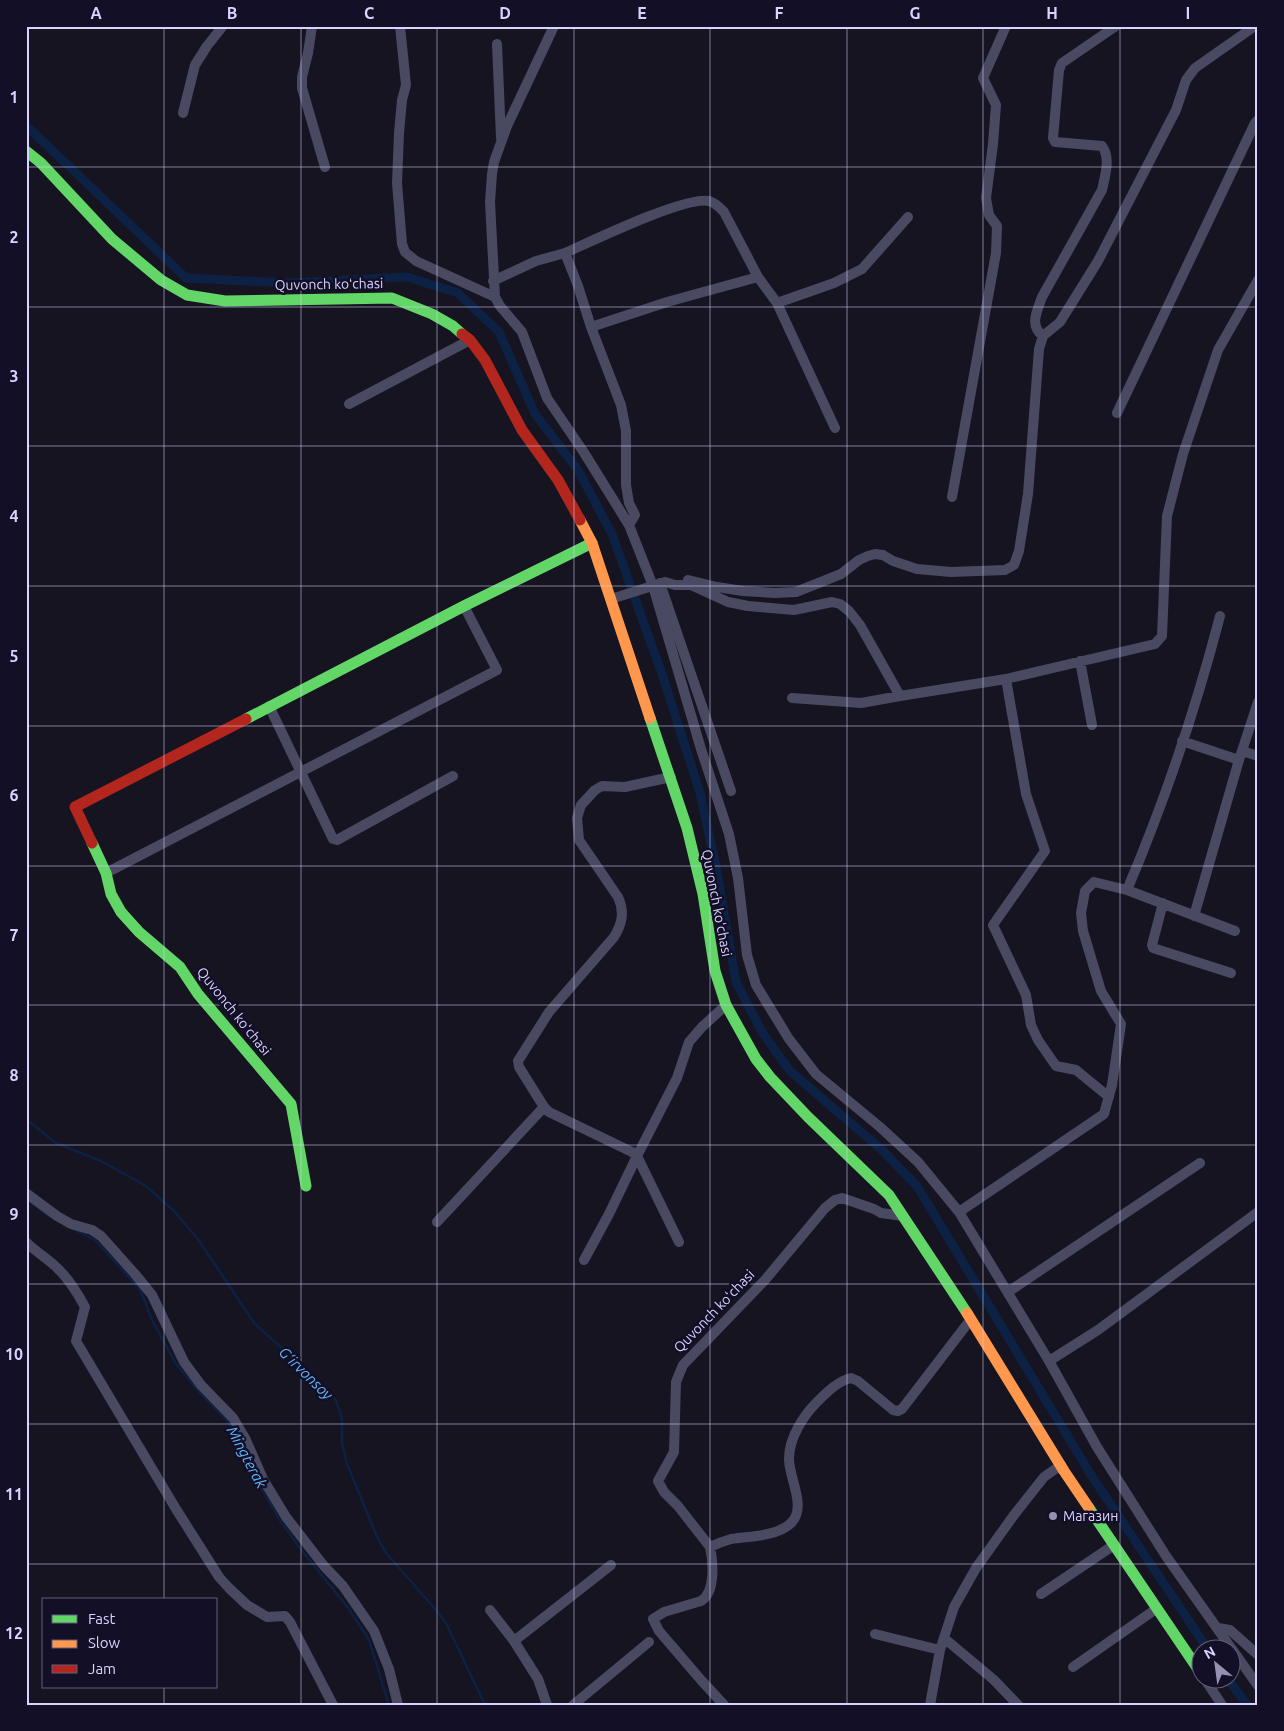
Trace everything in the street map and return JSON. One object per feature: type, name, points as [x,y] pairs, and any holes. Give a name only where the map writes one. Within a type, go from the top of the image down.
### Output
[{"type":"street","points":[[182,113],[195,65],[223,26]]},
{"type":"street","points":[[312,26],[302,77],[302,88],[326,167]]},
{"type":"street","points":[[400,26],[406,85],[402,100],[397,183],[402,244],[405,252],[416,262],[495,297]]},
{"type":"street","points":[[554,26],[501,141],[492,174],[490,202],[495,297],[500,306],[522,332],[547,398],[629,525],[659,584],[731,791]]},
{"type":"street","points":[[952,497],[996,253],[997,226],[989,215],[986,198],[996,105],[983,78],[1006,26]]},
{"type":"street","points":[[1043,336],[1034,325],[1042,296],[1102,190],[1106,173],[1106,152],[1102,146],[1055,142],[1053,138],[1059,70],[1062,63],[1116,26]]},
{"type":"street","points":[[612,599],[675,580],[695,581],[743,591],[775,594],[796,592],[841,574],[859,560],[875,554],[883,555],[893,561],[917,569],[951,572],[1005,570],[1014,566],[1019,552],[1028,494],[1039,349],[1043,336],[1060,322],[1098,261],[1176,110],[1186,80],[1195,68],[1255,26]]},
{"type":"street","points":[[497,44],[501,141]]},
{"type":"street","points":[[1117,413],[1258,120]]},
{"type":"street","name":"Quvonch koʻchasi","points":[[26,151],[41,163],[112,239],[161,280],[187,295],[224,301],[392,298],[432,314],[453,326],[470,340],[485,360],[522,430],[558,480],[592,543],[687,828],[703,894],[715,971],[726,1004],[756,1059],[770,1077],[808,1117],[889,1195],[971,1319],[1061,1465],[1192,1661]]},
{"type":"street","points":[[493,281],[536,261],[565,253],[665,210],[693,202],[708,201],[716,204],[724,212],[758,277],[777,303],[835,428]]},
{"type":"street","points":[[777,303],[834,283],[862,269],[908,217]]},
{"type":"street","points":[[565,253],[591,327],[622,404],[625,421],[626,485],[629,504],[634,515],[629,525]]},
{"type":"street","points":[[591,327],[676,299],[758,277]]},
{"type":"street","points":[[792,698],[861,703],[1006,679],[1155,644],[1162,636],[1167,516],[1183,454],[1218,350],[1258,280]]},
{"type":"street","points":[[349,404],[470,340]]},
{"type":"street","name":"Quvonch koʻchasi","points":[[306,1186],[291,1104],[198,994],[180,967],[139,932],[121,912],[111,894],[106,873],[75,807],[464,606],[592,543]]},
{"type":"street","points":[[659,584],[691,585],[728,602],[764,608],[794,610],[832,602],[840,604],[860,625],[900,696]]},
{"type":"street","points":[[659,584],[701,749],[729,834],[738,878],[747,955],[756,985],[789,1039],[816,1074],[880,1127],[918,1162],[959,1212],[1049,1361],[1097,1447],[1166,1556],[1224,1638]]},
{"type":"street","points":[[106,873],[497,670],[464,606]]},
{"type":"street","points":[[1126,890],[1153,827],[1182,741],[1220,616]]},
{"type":"street","points":[[1080,661],[1092,725]]},
{"type":"street","points":[[1006,679],[1026,794],[1045,851],[993,925],[1026,995],[1031,1025],[1038,1040],[1056,1066],[1076,1070],[1109,1097]]},
{"type":"street","points":[[1194,916],[1258,702]]},
{"type":"street","points":[[269,706],[333,839],[337,840],[453,776]]},
{"type":"street","points":[[1182,741],[1241,756],[1258,756]]},
{"type":"street","points":[[671,777],[625,787],[602,786],[595,790],[581,804],[576,818],[579,840],[618,897],[623,907],[623,917],[614,937],[549,1012],[518,1061],[519,1067],[544,1108],[549,1112],[637,1156],[680,1242]]},
{"type":"street","points":[[959,1212],[1104,1114],[1109,1097],[1121,1024],[1101,990],[1083,931],[1081,913],[1085,891],[1094,882],[1126,890],[1236,931]]},
{"type":"street","points":[[1163,903],[1152,945],[1153,948],[1231,973]]},
{"type":"street","points":[[584,1260],[610,1214],[677,1078],[689,1042],[726,1004]]},
{"type":"street","points":[[437,1222],[544,1108]]},
{"type":"street","points":[[1008,1292],[1200,1163]]},
{"type":"street","points":[[26,1193],[57,1216],[71,1224],[92,1230],[101,1236],[136,1274],[152,1295],[184,1362],[202,1385],[234,1418],[246,1438],[263,1479],[286,1517],[324,1566],[343,1586],[374,1631],[389,1669],[398,1705]]},
{"type":"street","name":"Quvonch koʻchasi","points":[[710,1547],[678,1506],[664,1492],[658,1481],[674,1452],[676,1382],[683,1365],[765,1280],[825,1208],[835,1200],[842,1198],[881,1213],[903,1216]]},
{"type":"street","points":[[1049,1361],[1098,1330],[1258,1212]]},
{"type":"street","points":[[26,1242],[54,1265],[78,1294],[85,1307],[76,1341],[176,1509],[219,1577],[248,1605],[267,1617],[285,1616],[290,1622],[333,1705]]},
{"type":"street","points":[[724,1705],[659,1631],[654,1619],[664,1612],[706,1598],[711,1583],[713,1561],[710,1547],[730,1539],[782,1530],[791,1524],[796,1516],[798,1503],[790,1466],[790,1447],[797,1430],[809,1410],[822,1396],[837,1384],[851,1378],[858,1381],[893,1410],[898,1411],[902,1409],[971,1319]]},
{"type":"street","points":[[930,1705],[940,1650],[954,1607],[976,1568],[1014,1515],[1044,1478],[1061,1465]]},
{"type":"street","points":[[1041,1594],[1114,1545]]},
{"type":"street","points":[[514,1641],[611,1565]]},
{"type":"street","points":[[1073,1667],[1156,1609]]},
{"type":"street","points":[[490,1610],[514,1641],[538,1678],[547,1705]]},
{"type":"street","points":[[1218,1628],[1230,1630],[1258,1655]]},
{"type":"street","points":[[874,1634],[940,1650]]},
{"type":"street","points":[[944,1638],[994,1680],[1018,1705]]},
{"type":"street","points":[[573,1705],[649,1642]]},
{"type":"street","points":[[1242,1664],[1258,1686]]},
{"type":"street","points":[[1211,1688],[1222,1705]]},
{"type":"waterway","points":[[26,127],[186,278],[289,283],[407,277],[458,293],[499,332],[535,414],[578,470],[612,534],[663,677],[700,793],[716,867],[736,982],[762,1032],[790,1071],[882,1150],[917,1186],[1091,1475],[1200,1638]]},
{"type":"waterway","name":"G‘irvonsoy","points":[[26,1119],[56,1143],[101,1161],[146,1186],[174,1211],[197,1238],[255,1324],[318,1381],[336,1400],[342,1419],[342,1443],[347,1464],[377,1537],[386,1553],[447,1625],[485,1705]]},
{"type":"waterway","name":"Mingterak","points":[[31,1203],[55,1220]]},
{"type":"waterway","name":"Mingterak","points":[[73,1229],[95,1240],[140,1289],[152,1320],[176,1364],[200,1393],[225,1418],[241,1442],[257,1480],[279,1519],[349,1609],[369,1640],[389,1705]]},
{"type":"waterway","points":[[1234,1688],[1247,1705]]},
{"type":"traffic: fast","points":[[26,151],[41,163],[112,239],[161,280],[187,295],[225,301],[392,298],[432,314],[453,326],[462,334]]},
{"type":"traffic: fast","points":[[246,719],[464,606],[592,543]]},
{"type":"traffic: fast","points":[[650,718],[687,828],[703,894],[715,971],[726,1005],[756,1059],[770,1077],[808,1117],[889,1195],[967,1313]]},
{"type":"traffic: fast","points":[[92,843],[106,873],[111,894],[121,912],[139,932],[180,967],[198,994],[291,1104],[306,1186]]},
{"type":"traffic: fast","points":[[1089,1508],[1192,1660]]},
{"type":"traffic: slow","points":[[580,520],[592,543],[650,718]]},
{"type":"traffic: slow","points":[[967,1313],[1064,1471],[1089,1508]]},
{"type":"traffic: jam","points":[[462,334],[470,340],[485,360],[522,430],[558,480],[580,520]]},
{"type":"traffic: jam","points":[[92,843],[75,807],[246,719]]},
{"type":"place","name":"Магазин","points":[[1053,1516]]}]
